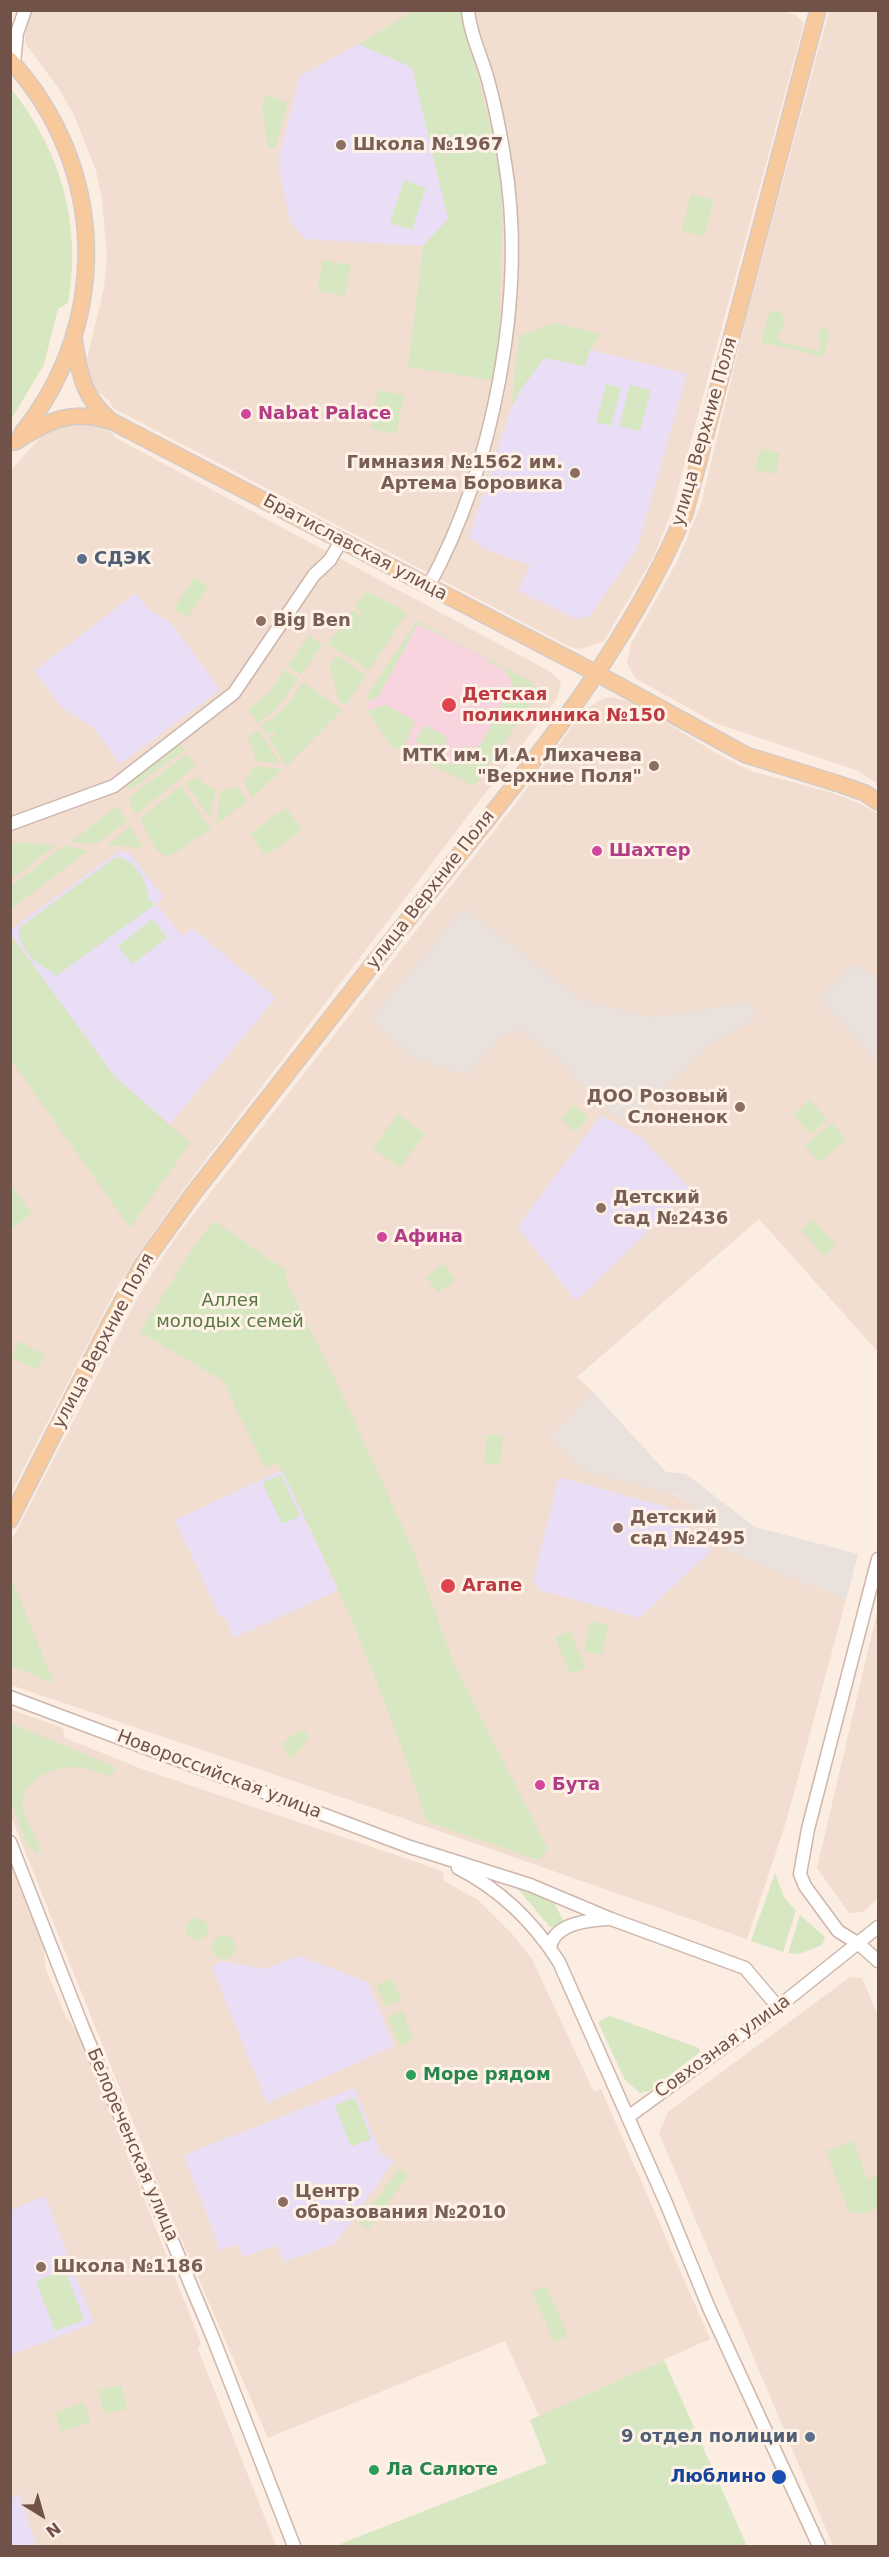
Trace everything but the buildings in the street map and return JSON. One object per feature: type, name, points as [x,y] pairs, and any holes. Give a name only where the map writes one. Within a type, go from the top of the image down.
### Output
[{"type":"main road","name":"улица Верхние Поля","points":[[10,1520],[142,1265],[193,1194],[474,836],[597,673],[662,567],[685,513],[817,11]]},
{"type":"main road","name":"Братиславская улица","points":[[12,60],[50,114],[76,175],[83,207],[86,272],[74,338],[50,393],[13,444]]},
{"type":"main road","name":"Братиславская улица","points":[[74,338],[83,387],[95,405],[113,423]]},
{"type":"main road","name":"Братиславская улица","points":[[13,444],[50,421],[63,417],[88,416],[113,423],[597,673],[746,755],[839,784],[866,794],[879,802]]},
{"type":"street","points":[[10,25],[18,20],[25,10]]},
{"type":"street","points":[[12,60],[17,33],[25,10]]},
{"type":"street","points":[[428,587],[454,533],[481,453],[507,339],[510,274],[508,189],[489,81],[469,22],[468,10]]},
{"type":"street","points":[[10,824],[114,786],[217,708],[234,693],[314,574],[330,560],[341,540]]},
{"type":"street","points":[[879,1558],[808,1829],[800,1874],[805,1886],[838,1931],[859,1944],[879,1961]]},
{"type":"street","name":"Новороссийская улица","points":[[14,1700],[427,1853],[530,1884],[611,1918],[745,1968],[778,2007]]},
{"type":"street","name":"Белореченская улица","points":[[10,1842],[83,2028],[213,2338],[294,2547]]},
{"type":"street","name":"Новороссийская улица","points":[[427,1853],[475,1877],[506,1898],[537,1930],[550,1948],[573,1991],[628,2117]]},
{"type":"street","points":[[550,1948],[554,1938],[570,1926],[585,1921],[611,1918]]},
{"type":"street","name":"Совхозная улица","points":[[628,2117],[778,2007],[879,1927]]},
{"type":"street","points":[[628,2117],[709,2308],[819,2547]]},
{"type":"shaded area","points":[[32,10],[775,10],[794,14],[804,23],[672,511],[654,556],[604,641],[580,649],[570,647],[113,408],[110,401],[97,391],[90,378],[87,359],[104,288],[107,259],[102,199],[96,171],[74,115],[59,89],[25,43]]},
{"type":"shaded area","points":[[829,11],[878,11],[878,784],[856,770],[715,723],[635,678],[627,663],[631,644],[678,560],[701,504],[747,314]]},
{"type":"shaded area","points":[[358,44],[412,67],[448,219],[423,246],[305,239],[290,222],[278,160],[300,76]]},
{"type":"shaded area","name":"Гимназия №1562 им. Артема Боровика","points":[[590,350],[687,374],[637,549],[589,617],[575,619],[518,591],[530,565],[487,550],[469,537],[511,408],[519,392],[544,358],[585,366]]},
{"type":"shaded area","points":[[64,420],[96,425],[114,434],[114,437],[549,671],[561,682],[557,699],[186,1186],[136,1257],[116,1289],[11,1493],[11,470],[47,430]]},
{"type":"shaded area","points":[[136,593],[148,609],[171,623],[220,690],[120,764],[93,727],[62,708],[34,671]]},
{"type":"shaded area","name":"Детская поликлиника №150","points":[[417,621],[534,683],[536,693],[534,699],[474,786],[391,746],[367,709],[369,701],[366,697]]},
{"type":"shaded area","points":[[611,697],[634,703],[721,756],[751,771],[833,793],[859,803],[878,814],[878,1352],[759,1219],[577,1377],[593,1392],[550,1437],[691,1503],[725,1541],[723,1548],[846,1600],[786,1822],[747,1939],[408,1820],[11,1685],[10,1543],[140,1293],[179,1233],[516,803],[584,710],[602,699]]},
{"type":"shaded area","points":[[118,852],[128,852],[164,897],[156,904],[182,936],[192,928],[276,998],[170,1124],[115,1077],[10,930]]},
{"type":"shaded area","points":[[464,907],[582,1000],[652,1017],[752,1001],[755,1018],[708,1047],[629,1122],[612,1114],[572,1077],[573,1072],[520,1030],[504,1035],[467,1075],[412,1058],[370,1019]]},
{"type":"shaded area","points":[[853,964],[878,978],[878,1064],[818,998]]},
{"type":"shaded area","name":"Детский сад №2436","points":[[601,1115],[643,1139],[691,1190],[576,1301],[517,1227]]},
{"type":"shaded area","points":[[593,1392],[666,1472],[686,1474],[755,1527],[858,1554],[846,1600],[723,1548],[724,1541],[691,1503],[676,1495],[584,1471],[550,1437]]},
{"type":"shaded area","points":[[282,1470],[338,1590],[234,1638],[224,1616],[220,1617],[175,1520]]},
{"type":"shaded area","name":"Детский сад №2495","points":[[559,1477],[668,1507],[712,1550],[639,1618],[540,1590],[533,1580]]},
{"type":"shaded area","points":[[878,1608],[878,1898],[863,1912],[849,1913],[817,1868]]},
{"type":"shaded area","points":[[10,1709],[63,1728],[65,1738],[142,1769],[443,1872],[444,1881],[478,1900],[514,1936],[532,1959],[594,2092],[601,2089],[710,2339],[539,2416],[505,2341],[268,2438],[166,2204],[11,1816]]},
{"type":"shaded area","points":[[10,1862],[44,1945],[45,1967],[65,2015],[80,2036],[201,2343],[198,2349],[276,2546],[11,2546]]},
{"type":"shaded area","points":[[299,1956],[368,1982],[394,2046],[267,2103],[212,1967],[221,1961],[264,1969]]},
{"type":"shaded area","points":[[850,1977],[862,1978],[878,2015],[878,2546],[833,2546],[659,2133],[668,2112]]},
{"type":"shaded area","name":"Центр образования №2010","points":[[354,2088],[381,2154],[394,2161],[335,2244],[283,2262],[277,2245],[243,2257],[238,2244],[220,2250],[184,2155]]},
{"type":"shaded area","name":"Школа №1186","points":[[45,2196],[94,2323],[11,2355],[11,2210]]},
{"type":"shaded area","points":[[19,2494],[37,2546],[11,2546],[11,2498]]},
{"type":"green space","points":[[414,11],[462,11],[498,160],[502,204],[499,337],[492,380],[408,367],[423,246],[448,219],[412,67],[358,44]]},
{"type":"green space","points":[[11,89],[43,137],[64,190],[72,245],[72,274],[68,303],[58,309],[44,364],[11,420]]},
{"type":"green space","points":[[266,94],[288,103],[275,148],[268,147],[262,105]]},
{"type":"green space","points":[[404,180],[426,188],[412,230],[390,223]]},
{"type":"green space","points":[[691,194],[714,200],[704,237],[682,231]]},
{"type":"green space","points":[[323,260],[351,265],[345,296],[317,291]]},
{"type":"green space","points":[[770,310],[782,313],[784,319],[777,336],[779,341],[818,351],[821,340],[817,338],[821,327],[827,328],[830,333],[823,357],[761,342]]},
{"type":"green space","points":[[555,323],[601,334],[590,350],[585,366],[544,358],[519,392],[511,408],[519,336]]},
{"type":"green space","points":[[606,384],[621,388],[611,426],[596,422]]},
{"type":"green space","points":[[630,385],[651,390],[640,431],[619,426]]},
{"type":"green space","points":[[378,390],[404,395],[396,434],[371,429]]},
{"type":"green space","points":[[760,449],[780,453],[776,474],[755,470]]},
{"type":"green space","points":[[194,577],[208,586],[188,617],[174,609]]},
{"type":"green space","points":[[366,591],[405,611],[406,614],[369,670],[328,644],[353,610],[363,615],[355,607]]},
{"type":"green space","points":[[417,621],[483,656],[418,624],[378,697],[369,701],[366,697]]},
{"type":"green space","points":[[309,635],[322,645],[301,675],[288,666]]},
{"type":"green space","points":[[337,655],[366,676],[346,705],[339,701],[330,666]]},
{"type":"green space","points":[[486,658],[534,683],[536,693],[474,786],[391,746],[368,711],[386,705],[415,721],[404,748],[421,756],[426,748],[415,740],[425,725],[444,735],[447,740],[438,757],[449,765],[455,762],[464,746],[473,749],[480,745],[513,684],[505,670],[487,661]]},
{"type":"green space","points":[[285,669],[298,679],[276,709],[258,723],[248,709],[270,692]]},
{"type":"green space","points":[[303,682],[342,710],[287,766],[269,739],[276,733],[274,731],[267,735],[261,726],[284,709]]},
{"type":"green space","points":[[258,730],[280,763],[255,761],[254,749],[247,738]]},
{"type":"green space","points":[[180,744],[185,750],[130,790],[126,783]]},
{"type":"green space","points":[[187,754],[196,766],[138,813],[135,813],[129,802],[130,797]]},
{"type":"green space","points":[[254,766],[283,769],[252,798],[244,783]]},
{"type":"green space","points":[[197,776],[203,783],[216,790],[210,818],[186,784]]},
{"type":"green space","points":[[181,786],[211,829],[173,854],[165,856],[156,849],[140,819]]},
{"type":"green space","points":[[238,787],[247,801],[216,825],[221,790]]},
{"type":"green space","points":[[117,806],[127,821],[96,844],[71,842]]},
{"type":"green space","points":[[286,808],[302,830],[265,856],[250,833]]},
{"type":"green space","points":[[130,826],[143,848],[107,845]]},
{"type":"green space","points":[[11,842],[56,845],[11,880]]},
{"type":"green space","points":[[64,846],[89,850],[11,909],[11,886]]},
{"type":"green space","points":[[116,857],[130,862],[135,867],[147,888],[149,902],[152,901],[154,905],[55,977],[54,972],[41,966],[24,948],[19,934],[20,927]]},
{"type":"green space","points":[[153,919],[167,938],[132,964],[118,946]]},
{"type":"green space","points":[[10,934],[115,1077],[190,1143],[130,1228],[11,1060]]},
{"type":"green space","points":[[810,1100],[827,1120],[810,1134],[793,1114]]},
{"type":"green space","points":[[573,1105],[588,1117],[576,1132],[561,1120]]},
{"type":"green space","points":[[398,1114],[425,1134],[400,1168],[373,1148]]},
{"type":"green space","points":[[832,1123],[846,1140],[819,1162],[805,1145]]},
{"type":"green space","points":[[11,1184],[32,1214],[10,1229]]},
{"type":"green space","points":[[813,1219],[836,1245],[824,1256],[801,1230]]},
{"type":"green space","name":"Аллея молодых семей","points":[[214,1221],[285,1270],[287,1283],[344,1398],[412,1548],[454,1664],[548,1849],[539,1860],[427,1822],[412,1776],[360,1640],[321,1550],[278,1463],[265,1468],[223,1381],[140,1332],[194,1246]]},
{"type":"green space","points":[[444,1264],[456,1280],[438,1293],[426,1277]]},
{"type":"green space","points":[[19,1341],[45,1355],[37,1370],[11,1357]]},
{"type":"green space","points":[[487,1434],[503,1436],[500,1465],[484,1463]]},
{"type":"green space","points":[[281,1474],[300,1516],[282,1524],[262,1483]]},
{"type":"green space","points":[[12,1579],[54,1683],[11,1666]]},
{"type":"green space","points":[[590,1621],[608,1625],[602,1655],[584,1651]]},
{"type":"green space","points":[[570,1631],[586,1668],[570,1674],[555,1638]]},
{"type":"green space","points":[[10,1723],[116,1767],[113,1774],[109,1776],[81,1767],[68,1767],[50,1772],[33,1782],[23,1797],[23,1807],[41,1850],[35,1854],[32,1847],[29,1848],[11,1804]]},
{"type":"green space","points":[[304,1729],[309,1740],[304,1742],[305,1744],[290,1760],[282,1744],[288,1740],[287,1738]]},
{"type":"green space","points":[[775,1873],[784,1897],[796,1911],[783,1952],[751,1941]]},
{"type":"green space","points":[[517,1888],[554,1903],[565,1924],[550,1927]]},
{"type":"green space","points":[[800,1915],[825,1937],[822,1945],[799,1954],[788,1953]]},
{"type":"green space","points":[[197,1918],[205,1921],[208,1929],[205,1937],[197,1940],[189,1937],[186,1929],[189,1921]]},
{"type":"green space","points":[[224,1935],[229,1936],[235,1942],[235,1952],[229,1958],[224,1959],[219,1958],[213,1952],[212,1947],[213,1942],[219,1936]]},
{"type":"green space","points":[[391,1978],[402,1999],[386,2007],[376,1985]]},
{"type":"green space","points":[[402,2010],[414,2040],[400,2046],[387,2017]]},
{"type":"green space","points":[[610,2016],[699,2048],[700,2052],[649,2091],[640,2093],[625,2080],[598,2022]]},
{"type":"green space","points":[[355,2097],[371,2139],[351,2147],[335,2105]]},
{"type":"green space","points":[[853,2141],[868,2180],[877,2176],[878,2179],[878,2208],[863,2214],[849,2212],[826,2151]]},
{"type":"green space","points":[[400,2168],[409,2175],[368,2229],[359,2222]]},
{"type":"green space","points":[[65,2270],[84,2320],[55,2331],[36,2281]]},
{"type":"green space","points":[[546,2286],[568,2336],[554,2342],[532,2292]]},
{"type":"green space","points":[[664,2360],[747,2546],[335,2546],[547,2463],[530,2420]]},
{"type":"green space","points":[[121,2385],[127,2409],[104,2414],[98,2390]]},
{"type":"green space","points":[[83,2402],[91,2422],[62,2432],[55,2413]]},
{"type":"place","name":"Школа №1967","points":[[341,145]]},
{"type":"place","name":"Nabat Palace","points":[[246,414]]},
{"type":"place","name":"Гимназия №1562 им. Артема Боровика","points":[[575,473]]},
{"type":"place","name":"СДЭК","points":[[82,559]]},
{"type":"place","name":"Big Ben","points":[[261,621]]},
{"type":"place","name":"Детская поликлиника №150","points":[[449,705]]},
{"type":"place","name":"МТК им. И.А. Лихачева \"Верхние Поля\"","points":[[654,766]]},
{"type":"place","name":"Шахтер","points":[[597,851]]},
{"type":"place","name":"ДОО Розовый Слоненок","points":[[740,1107]]},
{"type":"place","name":"Детский сад №2436","points":[[601,1208]]},
{"type":"place","name":"Афина","points":[[382,1237]]},
{"type":"place","name":"Детский сад №2495","points":[[618,1528]]},
{"type":"place","name":"Агапе","points":[[448,1586]]},
{"type":"place","name":"Бута","points":[[540,1785]]},
{"type":"place","name":"Море рядом","points":[[411,2075]]},
{"type":"place","name":"Центр образования №2010","points":[[283,2202]]},
{"type":"place","name":"Школа №1186","points":[[41,2267]]},
{"type":"place","name":"9 отдел полиции","points":[[810,2437]]},
{"type":"place","name":"Ла Салюте","points":[[374,2470]]},
{"type":"place","name":"Люблино","points":[[779,2477]]}]
